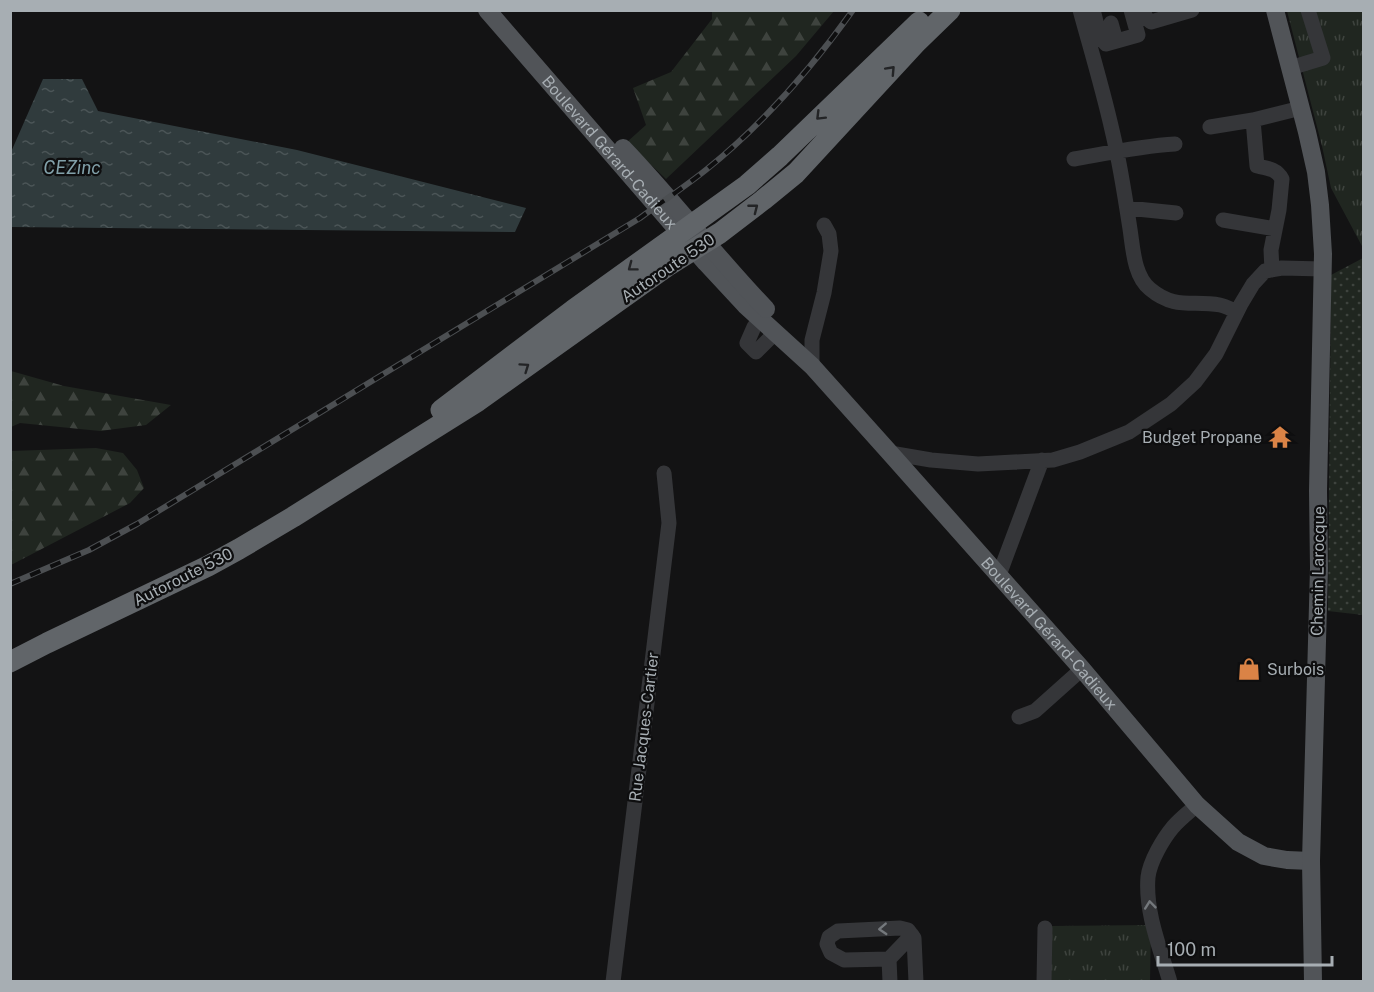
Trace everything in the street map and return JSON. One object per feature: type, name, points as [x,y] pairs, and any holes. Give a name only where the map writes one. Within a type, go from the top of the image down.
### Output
[{"type":"highway","name":"Autoroute 530","points":[[350,480],[521,348],[742,189],[780,156],[931,10]]},
{"type":"highway","name":"Autoroute 530","points":[[10,662],[231,554],[478,401],[669,265],[748,213],[809,159],[917,42],[950,10]]},
{"type":"main road","name":"Boulevard Gérard-Cadieux","points":[[488,10],[631,157],[738,297],[812,366],[1082,669],[1197,805],[1238,842],[1264,856],[1311,861]]},
{"type":"main road","name":"Chemin Larocque","points":[[1275,10],[1312,153],[1322,230],[1319,568],[1311,861],[1313,981]]},
{"type":"main road","name":"Boulevard Gérard-Cadieux","points":[[700,246],[752,294],[792,336],[812,366]]},
{"type":"street","points":[[1080,10],[1113,131],[1139,272],[1146,285],[1169,301],[1219,305],[1237,312]]},
{"type":"street","points":[[1093,10],[1101,40],[1106,44],[1146,34],[1131,10]]},
{"type":"street","points":[[1143,10],[1146,18],[1151,21],[1191,10]]},
{"type":"street","points":[[1290,68],[1323,58],[1308,10]]},
{"type":"street","points":[[1111,23],[1116,41]]},
{"type":"street","points":[[1210,127],[1253,120],[1300,108]]},
{"type":"street","points":[[1253,120],[1257,166],[1278,172],[1282,179],[1271,250],[1272,270]]},
{"type":"street","points":[[1074,159],[1153,145],[1175,144]]},
{"type":"street","points":[[1127,208],[1176,213]]},
{"type":"street","points":[[1223,220],[1275,229]]},
{"type":"street","points":[[812,366],[812,340],[824,293],[831,251],[829,234],[824,225]]},
{"type":"street","points":[[890,453],[978,464],[1053,460],[1080,452],[1129,432],[1171,404],[1195,382],[1216,354],[1253,284],[1265,271],[1282,268],[1323,269]]},
{"type":"street","points":[[760,319],[747,343],[756,352],[775,333]]},
{"type":"street","points":[[999,576],[1042,460]]},
{"type":"street","name":"Rue Jacques-Cartier","points":[[613,981],[669,523],[664,473]]},
{"type":"street","points":[[1019,717],[1035,711],[1082,669]]},
{"type":"street","points":[[1170,981],[1149,908],[1148,875],[1164,839],[1174,826],[1197,805]]},
{"type":"street","points":[[889,959],[844,960],[831,953],[827,944],[829,937],[838,931],[900,928],[908,930],[914,938],[916,981]]},
{"type":"street","points":[[1044,981],[1045,928]]},
{"type":"street","points":[[890,981],[889,959],[912,934]]},
{"type":"green space","points":[[712,11],[834,11],[796,56],[666,179],[627,142],[646,125],[633,88],[671,72],[712,19]]},
{"type":"green space","points":[[1287,11],[1363,11],[1363,248],[1331,188]]},
{"type":"green space","points":[[1363,258],[1363,615],[1328,611],[1331,275]]},
{"type":"green space","points":[[11,371],[64,386],[171,405],[146,425],[100,431],[20,423],[11,427]]},
{"type":"green space","points":[[96,448],[123,453],[137,470],[144,488],[130,503],[11,565],[11,451]]},
{"type":"green space","points":[[1151,925],[1150,981],[1050,982],[1051,926]]},
{"type":"water","name":"CEZinc","points":[[43,79],[82,79],[98,111],[297,150],[526,208],[515,232],[11,227],[11,152]]},
{"type":"railway","points":[[10,584],[89,550],[137,524],[640,218],[699,175],[748,133],[803,74],[853,10]]},
{"type":"place","name":"Budget Propane","points":[[1280,437]]},
{"type":"place","name":"Surbois","points":[[1249,669]]}]
